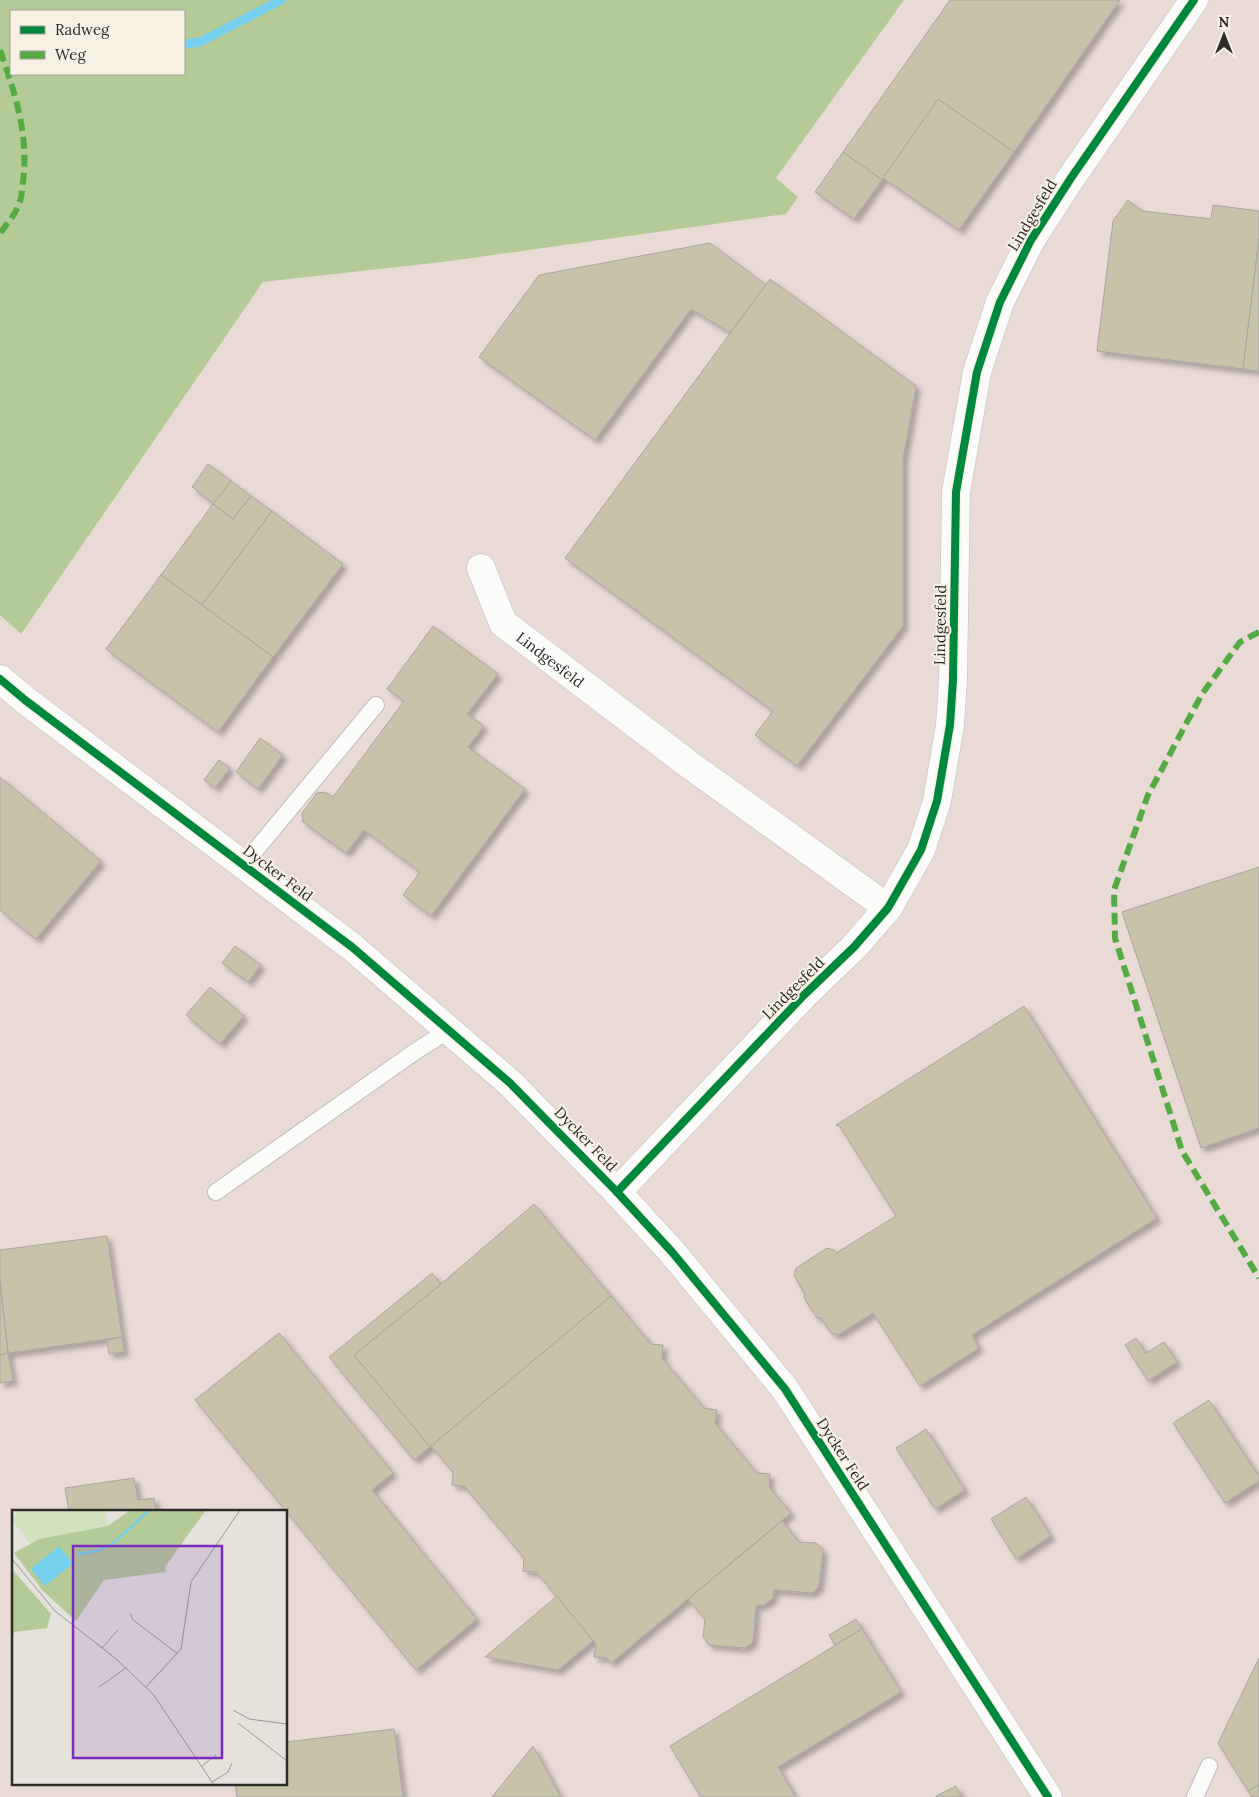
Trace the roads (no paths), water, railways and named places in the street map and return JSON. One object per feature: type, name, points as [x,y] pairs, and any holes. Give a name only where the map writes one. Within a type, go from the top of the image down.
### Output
[{"type":"street","name":"Lindgesfeld","points":[[617,1192],[804,995],[854,947],[888,908],[921,850],[932,820],[950,725],[953,680],[956,492],[977,372],[999,306],[1031,240],[1071,178],[1194,0]]},
{"type":"street","name":"Lindgesfeld","points":[[481,568],[504,623],[688,763],[888,908]]},
{"type":"street","name":"Dycker Feld","points":[[0,679],[25,700],[352,947],[510,1083],[617,1192],[672,1252],[785,1389],[1048,1797]]},
{"type":"lane","points":[[244,864],[376,705]]},
{"type":"lane","points":[[216,1192],[416,1051],[449,1030]]},
{"type":"lane","points":[[1195,1797],[1209,1766]]},
{"type":"waterway","points":[[185,44],[200,42],[281,0]]}]
